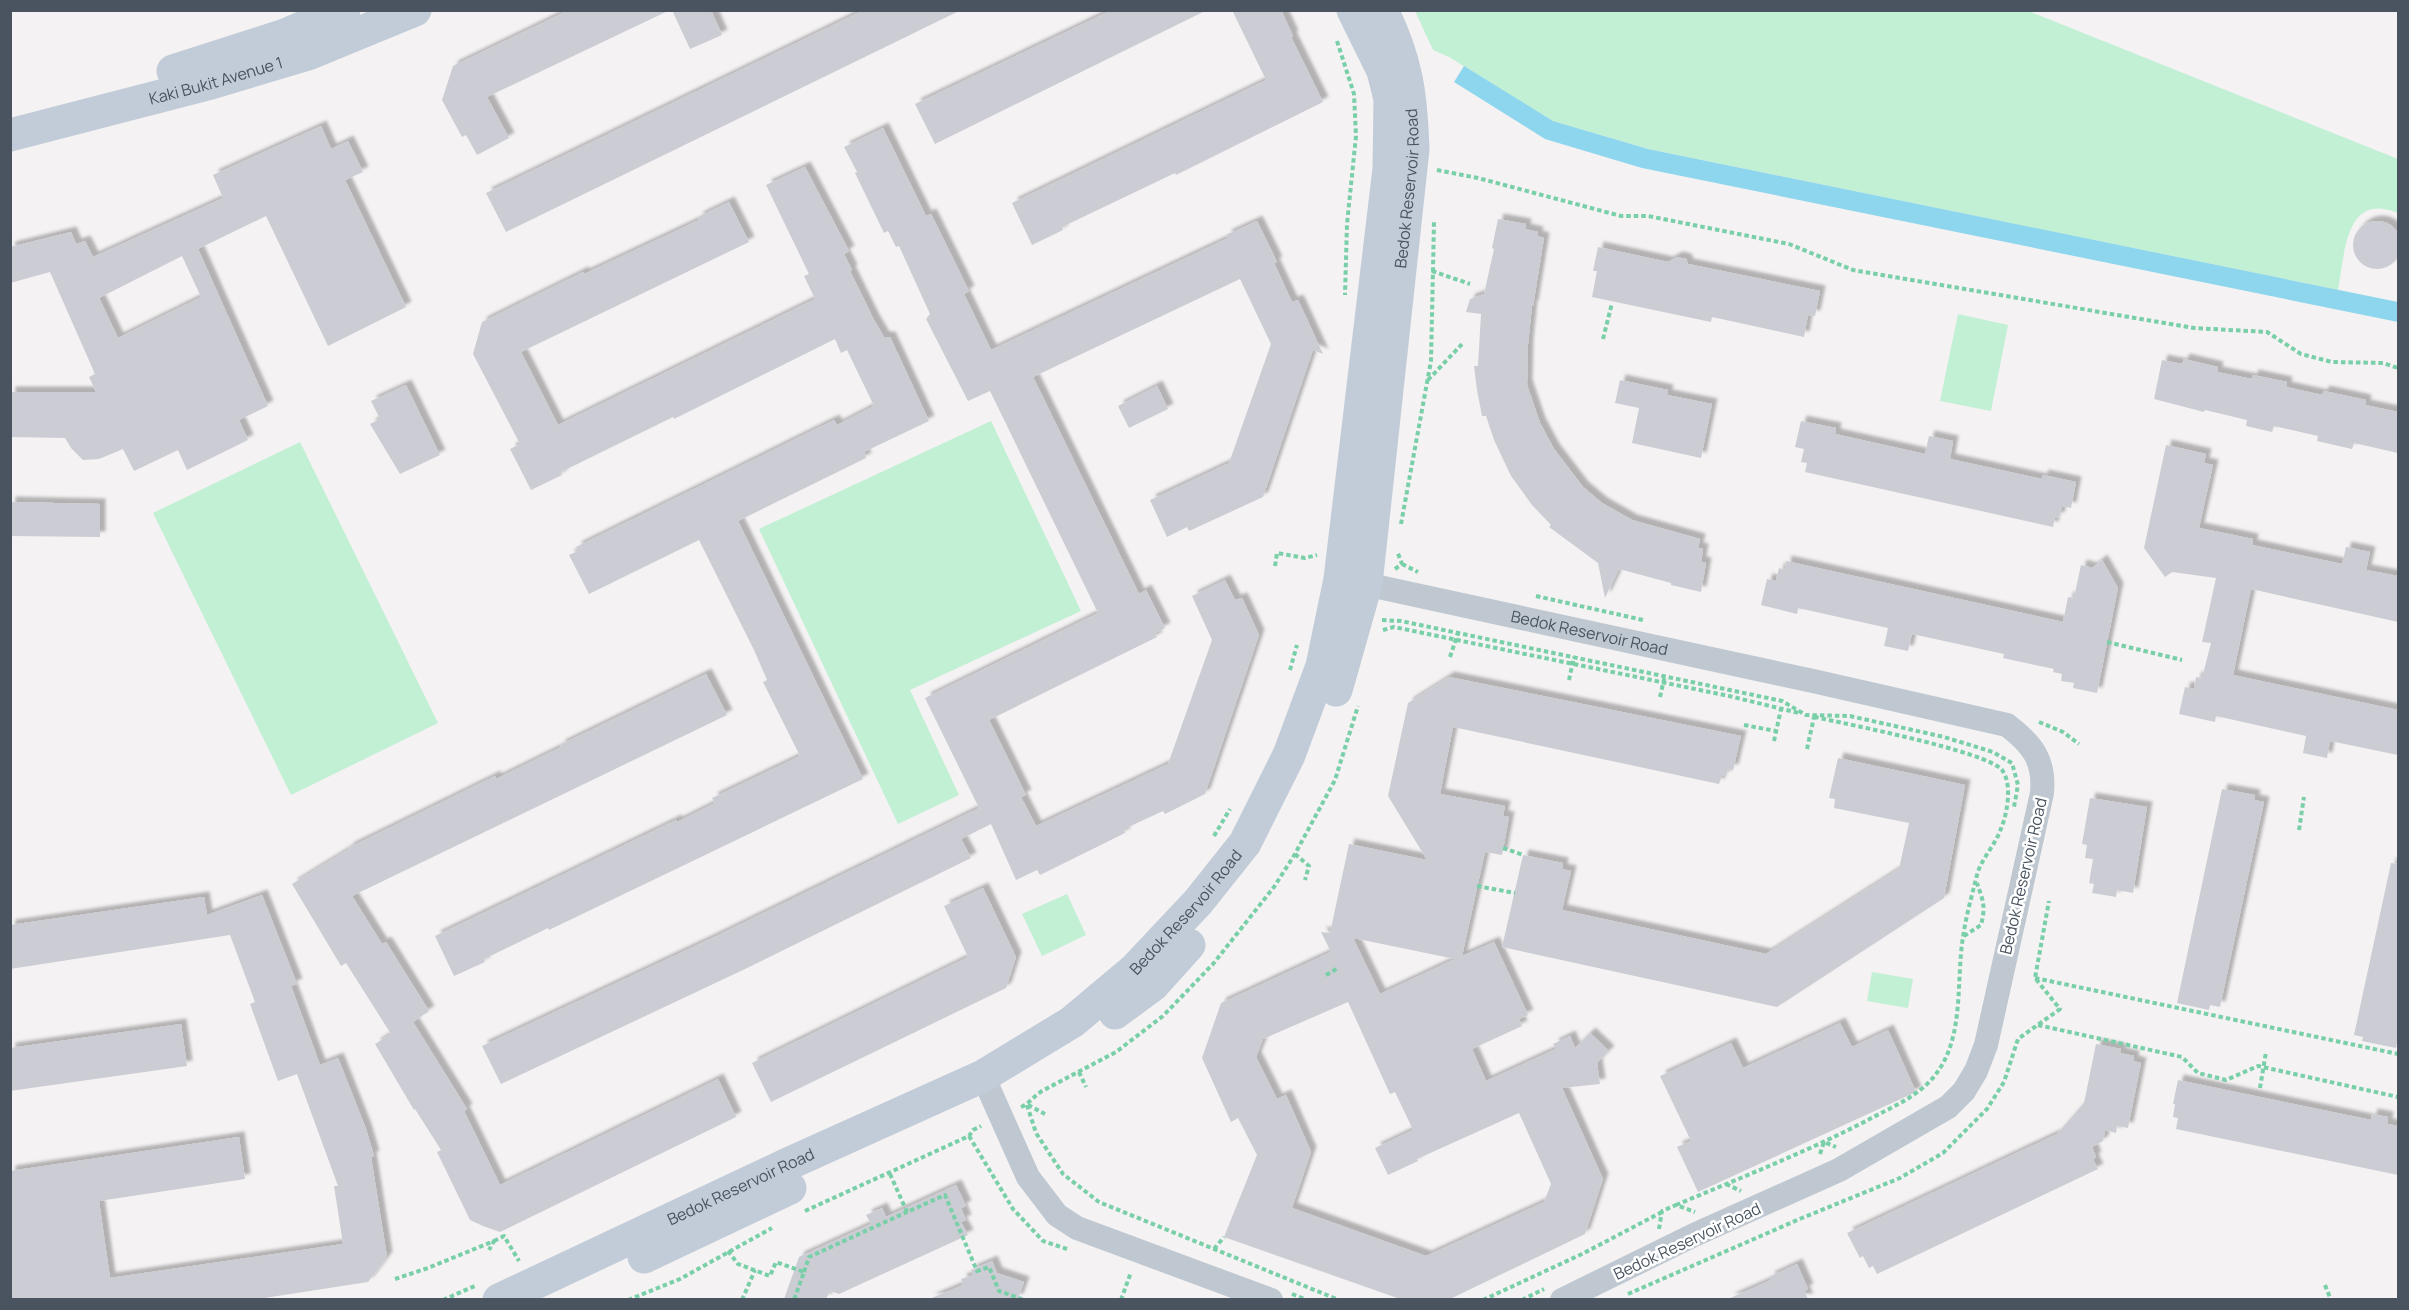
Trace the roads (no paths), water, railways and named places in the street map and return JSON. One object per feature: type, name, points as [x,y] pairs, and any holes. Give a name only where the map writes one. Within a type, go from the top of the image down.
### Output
[{"type":"main road","name":"Kaki Bukit Avenue 1","points":[[10,111],[175,71],[285,35],[344,10]]},
{"type":"main road","name":"Kaki Bukit Avenue 1","points":[[10,135],[211,83],[308,54],[415,10]]},
{"type":"main road","name":"Bedok Reservoir Road","points":[[553,1299],[1081,1038],[1153,985],[1216,915],[1264,853],[1310,763],[1344,669],[1365,578],[1413,149],[1408,83],[1399,48],[1382,10]]},
{"type":"main road","name":"Bedok Reservoir Road","points":[[1344,23],[1383,71],[1390,99],[1389,169],[1365,578]]},
{"type":"main road","name":"Bedok Reservoir Road","points":[[499,1299],[788,1164],[986,1084]]},
{"type":"street","name":"Bedok Reservoir Road","points":[[1365,578],[2007,725],[2022,736],[2035,754],[2043,774],[2042,793],[1986,1045],[1977,1071],[1964,1090],[1948,1107],[1839,1170],[1555,1293]]},
{"type":"street","points":[[986,1084],[1028,1177],[1058,1215],[1077,1228],[1138,1251],[1281,1296]]},
{"type":"water","points":[[1464,66],[1553,121],[1648,149],[2398,302],[2398,322],[1642,168],[1545,139],[1454,82]]}]
